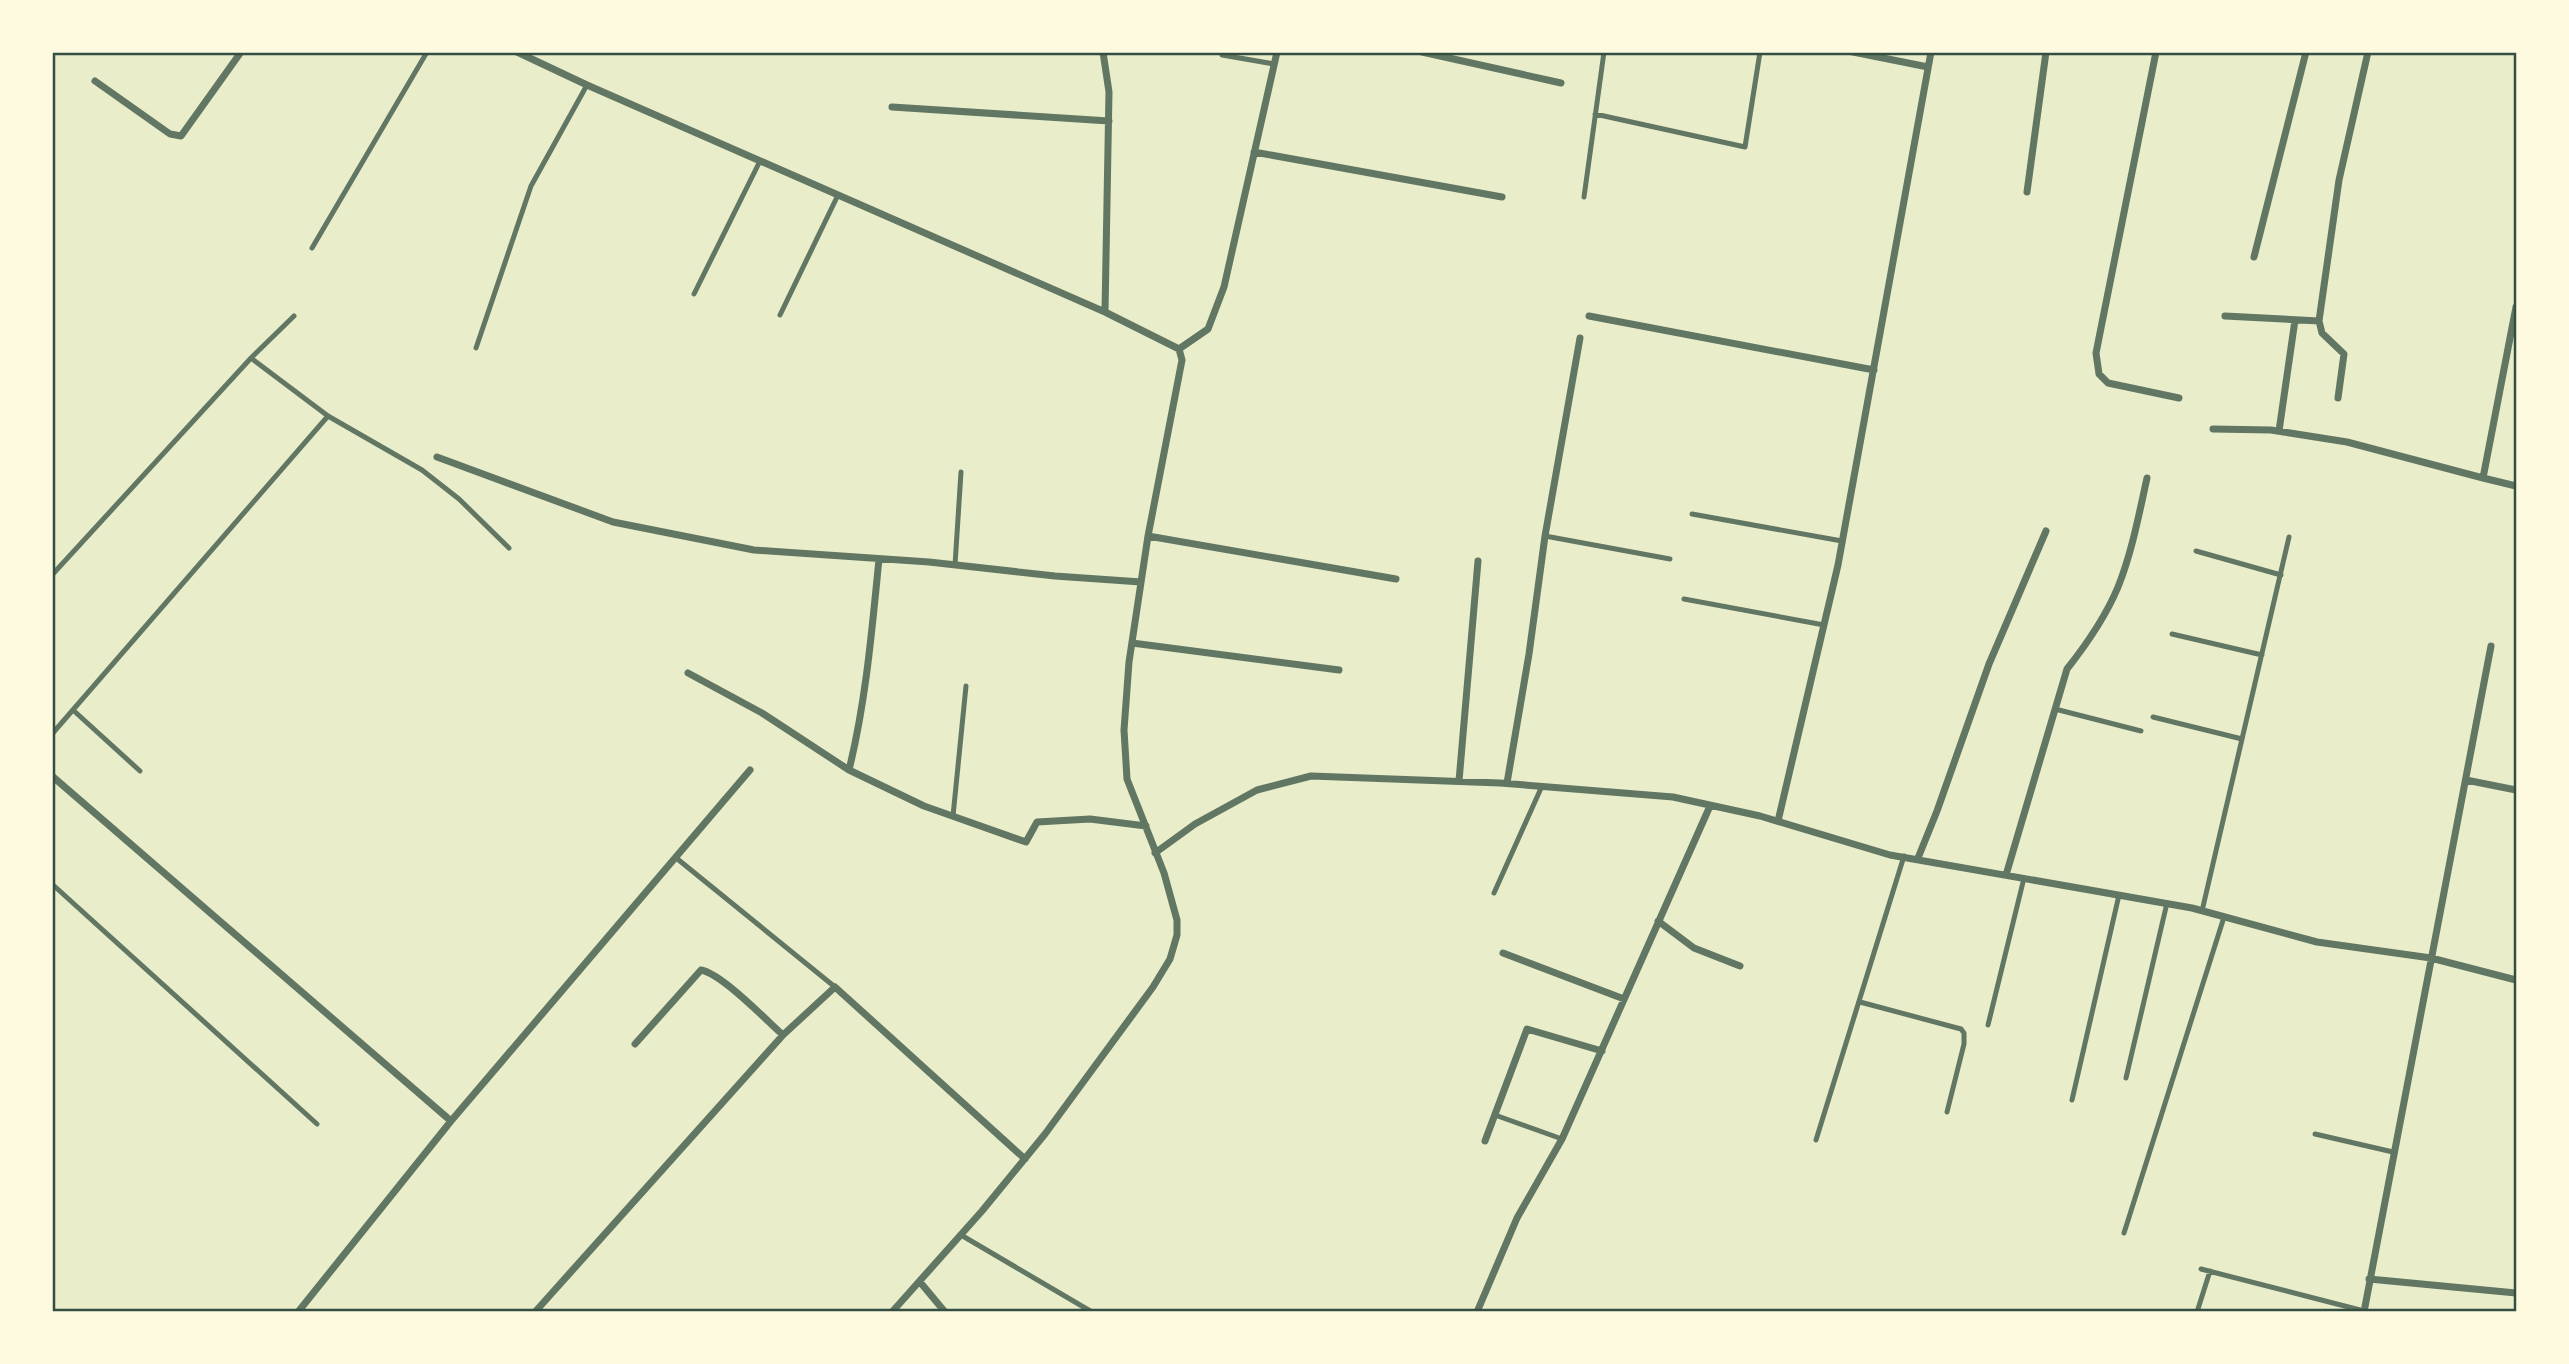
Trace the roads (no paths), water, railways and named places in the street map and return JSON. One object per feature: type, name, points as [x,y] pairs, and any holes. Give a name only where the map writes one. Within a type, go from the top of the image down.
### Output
[{"type":"street","points":[[95,81],[170,134],[181,136],[241,52]]},
{"type":"street","points":[[517,52],[1105,312],[1179,349],[1182,360],[1148,536],[1132,643],[1124,730],[1127,779],[1164,873],[1177,920],[1177,935],[1170,959],[1153,988],[1025,1159],[892,1311]]},
{"type":"street","points":[[1103,52],[1109,92],[1105,312]]},
{"type":"street","points":[[1179,349],[1208,329],[1224,287],[1277,52]]},
{"type":"street","points":[[1422,52],[1561,83]]},
{"type":"street","points":[[1853,52],[1928,67]]},
{"type":"street","points":[[1777,821],[1842,541],[1931,52]]},
{"type":"street","points":[[2027,192],[2046,52]]},
{"type":"street","points":[[2156,52],[2096,353],[2099,374],[2108,383],[2179,398]]},
{"type":"street","points":[[2254,257],[2306,52]]},
{"type":"street","points":[[2338,398],[2344,354],[2322,333],[2319,321],[2339,180],[2368,52]]},
{"type":"street","points":[[892,107],[1109,121]]},
{"type":"street","points":[[1254,152],[1502,197]]},
{"type":"street","points":[[2483,478],[2516,307]]},
{"type":"street","points":[[1590,316],[1874,370]]},
{"type":"street","points":[[2225,316],[2319,321]]},
{"type":"street","points":[[2279,431],[2295,320]]},
{"type":"street","points":[[1507,783],[1529,654],[1545,536],[1580,338]]},
{"type":"street","points":[[2213,429],[2279,431],[2347,442],[2516,486]]},
{"type":"street","points":[[437,457],[613,522],[754,550],[1141,582]]},
{"type":"street","points":[[2006,875],[2067,669],[2084,648],[2118,588],[2147,478]]},
{"type":"street","points":[[1918,858],[1989,664],[2046,531]]},
{"type":"street","points":[[1148,536],[1396,579]]},
{"type":"street","points":[[849,770],[857,737],[879,559]]},
{"type":"street","points":[[1459,781],[1478,561]]},
{"type":"street","points":[[1132,643],[1339,670]]},
{"type":"street","points":[[2364,1311],[2491,646]]},
{"type":"street","points":[[688,673],[762,713],[849,770],[924,806],[1026,842],[1037,822],[1090,819],[1146,826]]},
{"type":"street","points":[[298,1311],[451,1121],[750,770]]},
{"type":"street","points":[[52,776],[451,1121]]},
{"type":"street","points":[[1156,853],[1195,824],[1257,790],[1311,776],[1507,783],[1673,797],[1777,821],[1890,855],[2167,904],[2317,942],[2431,958],[2516,980]]},
{"type":"street","points":[[2466,780],[2516,790]]},
{"type":"street","points":[[1477,1311],[1517,1217],[1562,1139],[1710,806]]},
{"type":"street","points":[[1658,921],[1695,948],[1740,966]]},
{"type":"street","points":[[1503,953],[1624,999]]},
{"type":"street","points":[[635,1044],[701,970],[711,973],[783,1035]]},
{"type":"street","points":[[535,1311],[783,1035],[835,988],[1025,1159]]},
{"type":"street","points":[[1485,1141],[1527,1029],[1602,1051]]},
{"type":"street","points":[[2369,1279],[2516,1293]]},
{"type":"street","points":[[920,1282],[945,1311]]},
{"type":"lane","points":[[312,248],[427,52]]},
{"type":"lane","points":[[1584,197],[1604,52]]},
{"type":"lane","points":[[1595,114],[1745,147],[1760,52]]},
{"type":"lane","points":[[1222,55],[1274,64]]},
{"type":"lane","points":[[476,348],[531,186],[587,85]]},
{"type":"lane","points":[[694,294],[760,161]]},
{"type":"lane","points":[[780,315],[838,195]]},
{"type":"lane","points":[[52,575],[251,358],[294,316]]},
{"type":"lane","points":[[251,358],[328,415],[422,470],[460,499],[509,548]]},
{"type":"lane","points":[[52,734],[328,415]]},
{"type":"lane","points":[[955,565],[961,472]]},
{"type":"lane","points":[[1692,514],[1842,541]]},
{"type":"lane","points":[[1545,536],[1670,559]]},
{"type":"lane","points":[[2202,911],[2289,537]]},
{"type":"lane","points":[[2196,551],[2281,575]]},
{"type":"lane","points":[[1684,599],[1824,625]]},
{"type":"lane","points":[[2172,634],[2262,655]]},
{"type":"lane","points":[[953,816],[966,686]]},
{"type":"lane","points":[[2055,709],[2141,731]]},
{"type":"lane","points":[[73,710],[141,771]]},
{"type":"lane","points":[[2153,717],[2242,739]]},
{"type":"lane","points":[[1494,893],[1542,786]]},
{"type":"lane","points":[[1816,1140],[1904,856]]},
{"type":"lane","points":[[675,857],[835,988]]},
{"type":"lane","points":[[1988,1025],[2024,878]]},
{"type":"lane","points":[[53,886],[317,1124]]},
{"type":"lane","points":[[2072,1100],[2119,895]]},
{"type":"lane","points":[[2126,1077],[2167,904]]},
{"type":"lane","points":[[2124,1233],[2224,917]]},
{"type":"lane","points":[[1860,1002],[1956,1027],[1964,1033],[1964,1044],[1947,1112]]},
{"type":"lane","points":[[1495,1115],[1562,1139]]},
{"type":"lane","points":[[2315,1134],[2393,1152]]},
{"type":"lane","points":[[961,1235],[1092,1311]]},
{"type":"lane","points":[[2201,1269],[2364,1311]]},
{"type":"lane","points":[[2197,1311],[2210,1271]]}]
